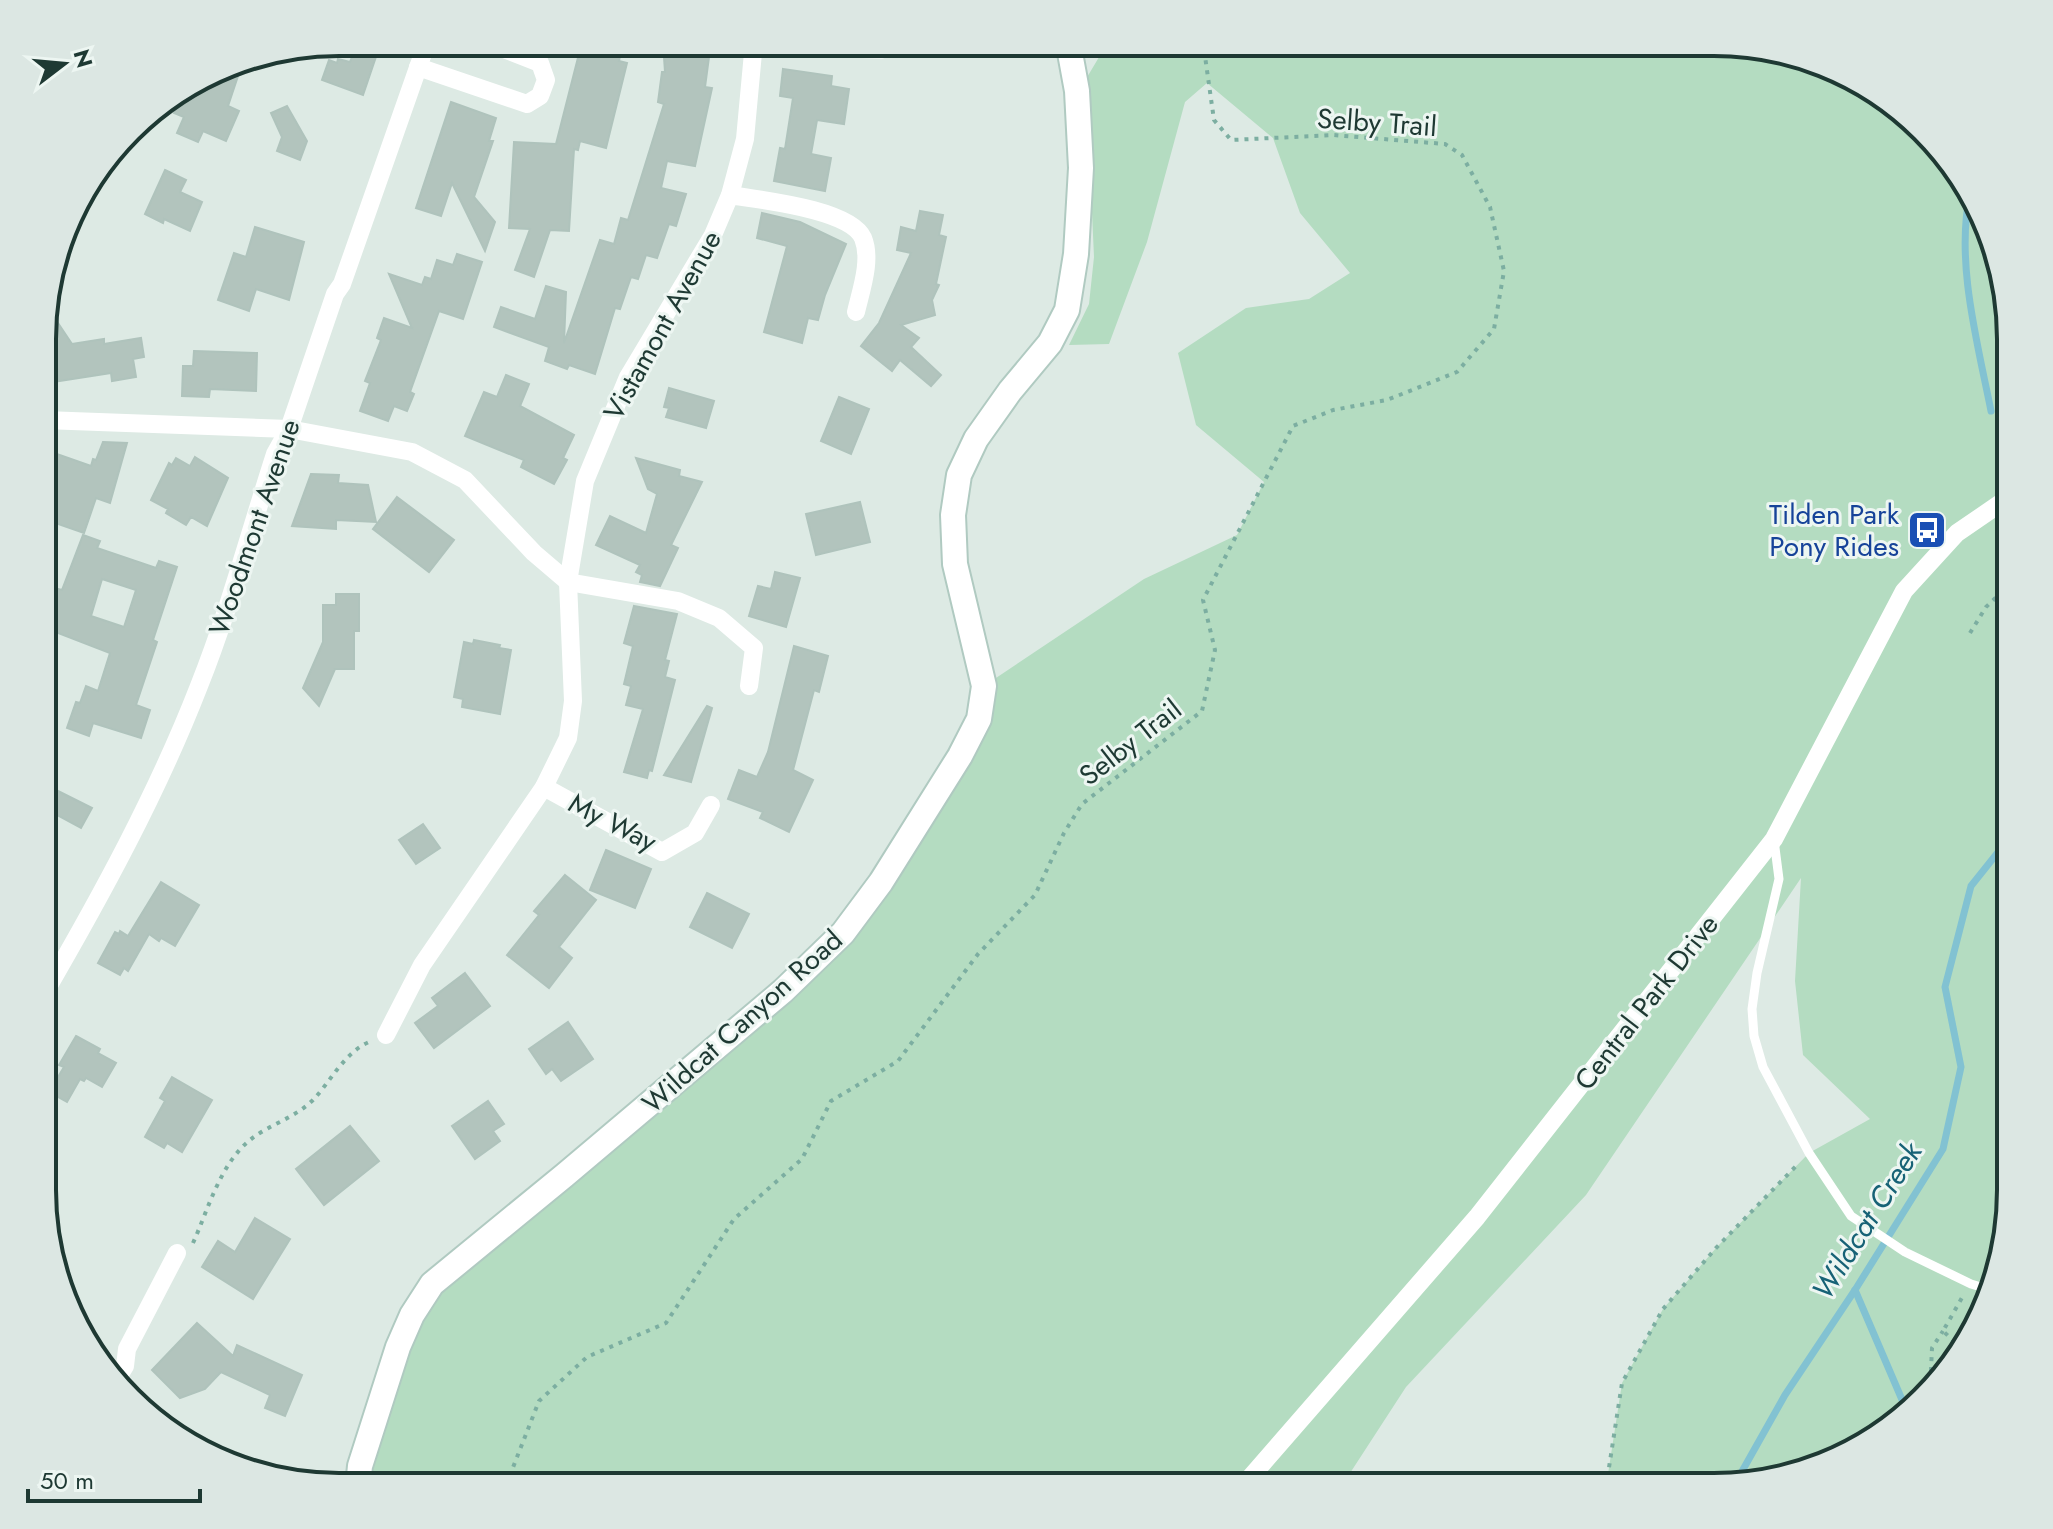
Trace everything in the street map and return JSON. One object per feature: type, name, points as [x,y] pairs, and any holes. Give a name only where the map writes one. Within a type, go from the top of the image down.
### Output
[{"type":"street","name":"Woodmont Avenue","points":[[57,971],[157,785],[200,684],[275,454],[289,429],[422,56]]},
{"type":"street","points":[[418,67],[527,104],[540,96],[546,80],[540,63],[522,56]]},
{"type":"street","name":"Vistamont Avenue","points":[[386,1035],[422,965],[544,787],[568,738],[573,701],[568,582],[585,481],[628,377],[713,235],[730,195],[745,139],[753,56]]},
{"type":"street","name":"Wildcat Canyon Road","points":[[359,1472],[393,1361],[412,1315],[432,1284],[783,991],[843,933],[881,882],[960,756],[979,719],[984,686],[955,564],[953,515],[959,475],[976,439],[1050,343],[1067,310],[1076,254],[1081,168],[1077,91],[1071,57]]},
{"type":"street","points":[[730,195],[808,208],[854,226],[863,240],[865,268],[856,312]]},
{"type":"street","points":[[56,420],[289,429],[412,452],[465,480],[534,553],[568,582],[678,601],[719,618],[754,648],[749,686]]},
{"type":"street","name":"Central Park Drive","points":[[1254,1473],[1477,1217],[1774,839],[1904,591],[1957,533],[1997,506]]},
{"type":"street","name":"My Way","points":[[544,787],[662,852],[695,833],[711,805]]},
{"type":"street","points":[[122,1371],[127,1349],[177,1253]]},
{"type":"lane","points":[[1774,839],[1779,879],[1757,973],[1752,1009],[1754,1036],[1763,1067],[1809,1153],[1851,1216],[1905,1252],[1980,1287]]},
{"type":"path","name":"Selby Trail","points":[[511,1472],[539,1401],[587,1357],[666,1323],[734,1219],[802,1159],[831,1101],[898,1061],[978,954],[1035,895],[1064,833],[1082,804],[1202,711],[1215,650],[1203,600],[1293,426],[1333,410],[1387,400],[1457,372],[1494,329],[1504,271],[1490,207],[1462,155],[1445,144],[1333,135],[1231,140],[1214,120],[1205,57]]},
{"type":"path","points":[[1970,633],[1986,607],[1997,597]]},
{"type":"path","points":[[177,1253],[190,1250],[226,1169],[250,1140],[311,1102],[338,1067],[362,1045],[386,1035]]},
{"type":"path","points":[[1608,1473],[1622,1383],[1663,1309],[1716,1248],[1809,1153]]},
{"type":"path","points":[[1931,1371],[1932,1348],[1971,1284]]},
{"type":"path","points":[[1943,1331],[1953,1340]]},
{"type":"green space","points":[[1099,57],[1751,58],[1805,71],[1839,85],[1871,104],[1914,139],[1949,182],[1968,214],[1982,248],[1995,302],[1997,339],[1996,1208],[1992,1245],[1968,1315],[1949,1347],[1914,1390],[1871,1425],[1839,1444],[1805,1458],[1751,1471],[1608,1473],[1622,1383],[1663,1309],[1716,1248],[1809,1153],[1870,1119],[1803,1055],[1795,981],[1801,878],[1586,1195],[1406,1387],[1350,1473],[369,1472],[363,1468],[412,1315],[783,991],[881,882],[984,686],[1144,579],[1237,535],[1264,482],[1196,425],[1178,353],[1246,308],[1309,299],[1350,273],[1300,213],[1273,138],[1207,83],[1185,102],[1147,242],[1109,344],[1069,345],[1089,304],[1094,257],[1086,79]]},
{"type":"building","points":[[352,56],[376,56],[363,95],[322,80],[329,60],[350,62]]},
{"type":"building","points":[[578,56],[620,56],[619,61],[627,63],[606,148],[580,141],[578,150],[574,149],[569,231],[550,230],[534,277],[515,270],[530,229],[509,228],[514,142],[556,144]]},
{"type":"building","points":[[664,56],[709,56],[705,87],[712,88],[695,166],[667,161],[661,188],[686,194],[676,226],[669,224],[657,258],[646,255],[638,279],[631,277],[620,309],[615,308],[595,374],[545,361],[549,347],[494,327],[501,307],[535,319],[546,286],[566,292],[564,343],[600,240],[614,244],[621,218],[628,220],[664,104],[658,102],[662,72],[665,72]]},
{"type":"building","points":[[783,69],[832,76],[831,86],[849,89],[844,124],[817,120],[811,154],[831,158],[825,191],[774,181],[780,148],[785,149],[793,98],[780,96]]},
{"type":"building","points":[[238,75],[228,106],[239,111],[226,141],[203,131],[198,142],[177,133],[184,117],[174,113],[198,94]]},
{"type":"building","points":[[451,102],[496,118],[489,141],[493,141],[474,197],[495,222],[485,251],[452,183],[441,216],[416,208]]},
{"type":"building","points":[[287,106],[307,141],[300,160],[277,151],[282,137],[271,113]]},
{"type":"building","points":[[165,170],[186,180],[180,192],[202,202],[190,231],[145,214]]},
{"type":"building","points":[[920,211],[943,215],[939,235],[946,237],[936,284],[939,285],[932,300],[935,315],[901,325],[919,338],[911,347],[941,375],[931,386],[900,360],[892,371],[861,346],[879,323],[911,253],[897,250],[901,227],[916,231]]},
{"type":"building","points":[[762,213],[800,222],[846,244],[818,320],[808,318],[802,343],[764,332],[787,246],[757,238]]},
{"type":"building","points":[[255,227],[304,242],[289,300],[256,289],[249,311],[218,300],[234,253],[246,257]]},
{"type":"building","points":[[457,254],[482,262],[463,319],[439,311],[410,392],[414,394],[407,411],[394,406],[388,421],[360,411],[370,383],[365,381],[381,340],[377,338],[384,318],[412,328],[389,274],[422,285],[425,277],[431,279],[437,260],[453,265]]},
{"type":"building","points":[[57,321],[72,344],[104,339],[104,344],[141,338],[144,357],[133,359],[136,377],[112,381],[111,373],[59,381]]},
{"type":"building","points":[[194,351],[257,353],[256,391],[210,389],[209,397],[182,396],[183,366],[193,366]]},
{"type":"building","points":[[506,375],[529,384],[520,406],[574,435],[563,458],[567,460],[554,484],[521,467],[524,460],[465,436],[484,392],[497,397]]},
{"type":"building","points":[[669,388],[714,401],[706,428],[666,417],[669,408],[664,407]]},
{"type":"building","points":[[839,397],[869,409],[851,454],[821,441]]},
{"type":"building","points":[[103,442],[127,443],[110,503],[96,498],[84,533],[56,523],[57,454],[91,466],[93,459],[96,460]]},
{"type":"building","points":[[195,457],[228,478],[207,526],[191,517],[186,525],[166,513],[168,509],[151,500],[169,463],[172,465],[176,458],[190,466]]},
{"type":"building","points":[[636,458],[680,470],[679,476],[702,482],[671,545],[678,548],[660,586],[640,582],[642,575],[636,572],[640,565],[596,545],[610,516],[646,533],[657,494],[648,489]]},
{"type":"building","points":[[311,474],[339,475],[338,483],[368,485],[376,522],[336,520],[336,529],[292,526]]},
{"type":"building","points":[[397,497],[454,540],[429,572],[373,529]]},
{"type":"building","points":[[860,502],[870,542],[816,555],[806,514]]},
{"type":"building","points":[[83,535],[100,541],[97,548],[156,568],[159,561],[177,567],[136,705],[150,710],[141,738],[93,723],[89,736],[67,728],[76,702],[80,703],[86,686],[98,691],[110,653],[56,632],[58,589],[62,590]],"holes":[[[102,579],[136,590],[124,627],[91,616]]]},
{"type":"building","points":[[775,572],[800,578],[786,627],[749,616],[758,586],[771,589]]},
{"type":"building","points":[[336,594],[359,594],[359,631],[354,631],[354,669],[335,669],[319,706],[303,688],[323,642],[323,605],[336,605]]},
{"type":"building","points":[[634,606],[677,614],[665,660],[669,661],[665,677],[675,680],[652,771],[649,770],[647,778],[624,772],[643,709],[626,705],[631,686],[624,684],[633,646],[624,643]]},
{"type":"building","points":[[474,640],[511,650],[500,714],[462,707],[463,699],[454,697],[464,642],[473,644]]},
{"type":"building","points":[[794,646],[828,656],[819,692],[814,690],[793,770],[813,780],[789,832],[760,818],[763,812],[728,799],[739,770],[757,777],[768,752]]},
{"type":"building","points":[[707,706],[712,708],[691,782],[664,775]]},
{"type":"building","points":[[57,790],[92,808],[81,828],[57,815]]},
{"type":"building","points":[[423,824],[440,848],[416,864],[399,840]]},
{"type":"building","points":[[606,850],[651,869],[635,908],[590,890]]},
{"type":"building","points":[[565,875],[596,900],[559,947],[572,958],[549,988],[507,955],[539,915],[534,911]]},
{"type":"building","points":[[161,882],[199,905],[175,946],[149,934],[128,971],[124,968],[120,975],[98,963],[115,932],[119,934],[120,931],[128,936]]},
{"type":"building","points":[[707,893],[749,914],[732,948],[690,927]]},
{"type":"building","points":[[465,973],[490,1006],[434,1048],[415,1023],[438,1006],[432,998]]},
{"type":"building","points":[[568,1022],[593,1059],[561,1081],[552,1069],[546,1074],[529,1049]]},
{"type":"building","points":[[76,1036],[100,1049],[98,1053],[116,1063],[102,1087],[86,1078],[84,1081],[80,1079],[67,1102],[57,1096],[57,1079],[64,1067],[59,1065]]},
{"type":"building","points":[[172,1077],[212,1100],[182,1152],[167,1143],[164,1148],[145,1137],[165,1101],[160,1098]]},
{"type":"building","points":[[488,1101],[504,1124],[493,1131],[500,1141],[475,1159],[452,1126]]},
{"type":"building","points":[[350,1126],[379,1161],[324,1205],[296,1169]]},
{"type":"building","points":[[255,1218],[290,1239],[253,1299],[202,1267],[218,1241],[235,1252]]},
{"type":"building","points":[[197,1323],[233,1356],[237,1345],[302,1375],[285,1416],[265,1408],[270,1395],[221,1372],[205,1389],[180,1398],[152,1370]]},
{"type":"waterway","points":[[1967,212],[1965,247],[1970,303],[1991,411]]},
{"type":"waterway","name":"Wildcat Creek","points":[[1742,1471],[1785,1395],[1943,1149],[1961,1067],[1945,987],[1971,886],[1996,854]]},
{"type":"waterway","points":[[1855,1290],[1902,1401]]},
{"type":"place","name":"Tilden Park Pony Rides","points":[[1927,530]]}]
